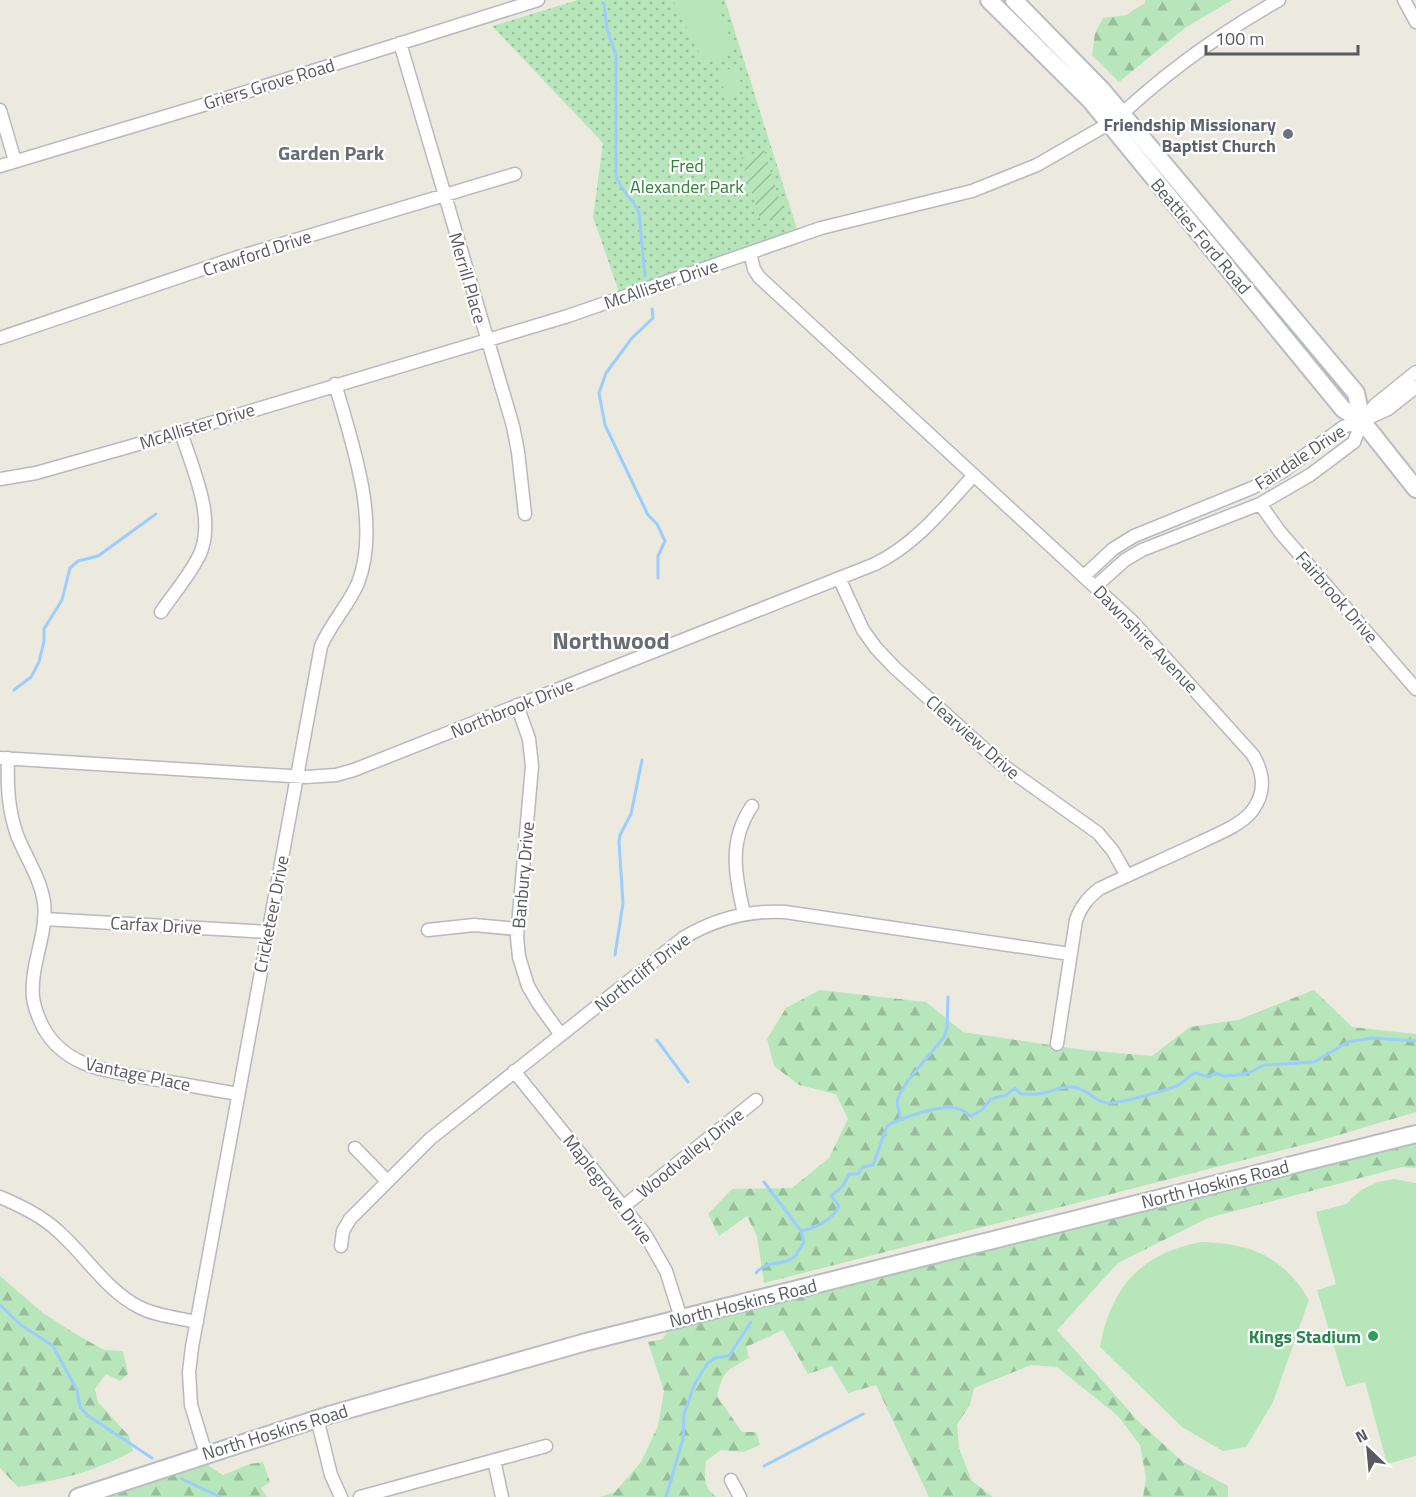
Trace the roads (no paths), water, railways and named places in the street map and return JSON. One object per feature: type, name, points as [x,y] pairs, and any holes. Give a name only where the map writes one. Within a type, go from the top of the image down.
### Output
[{"type":"street","name":"Griers Grove Road","points":[[0,166],[538,0]]},
{"type":"street","name":"Beatties Ford Road","points":[[989,0],[1090,100],[1115,120],[1356,393],[1362,421],[1416,489]]},
{"type":"street","name":"Beatties Ford Road","points":[[1014,0],[1101,89],[1115,120]]},
{"type":"street","name":"McAllister Drive","points":[[0,479],[36,473],[181,432],[568,316],[821,228],[951,197],[990,185],[1053,157],[1115,120],[1143,94],[1201,48],[1279,0]]},
{"type":"street","points":[[1404,0],[1416,22]]},
{"type":"street","name":"Merrill Place","points":[[400,44],[513,426],[525,514]]},
{"type":"street","points":[[0,110],[15,161]]},
{"type":"street","name":"Crawford Drive","points":[[0,338],[235,258],[516,174]]},
{"type":"street","name":"Dawnshire Avenue","points":[[750,253],[759,277],[1096,586],[1155,645],[1253,755],[1262,775],[1260,795],[1256,805],[1243,820],[1099,889],[1089,897],[1076,920],[1057,1044]]},
{"type":"street","points":[[1362,421],[1375,405],[1416,372]]},
{"type":"street","name":"Cricketeer Drive","points":[[206,1454],[195,1425],[189,1385],[197,1322],[321,646],[327,631],[357,585],[364,559],[366,542],[362,485],[335,384]]},
{"type":"street","points":[[1362,421],[1388,409],[1416,387]]},
{"type":"street","name":"Fairdale Drive","points":[[1084,576],[1113,549],[1134,536],[1252,488],[1310,453],[1343,427],[1362,421]]},
{"type":"street","name":"Fairdale Drive","points":[[1096,586],[1125,560],[1134,555],[1166,540],[1260,504],[1310,475],[1354,442],[1362,421]]},
{"type":"street","points":[[161,612],[192,569],[206,532],[205,513],[181,432]]},
{"type":"street","name":"Northbrook Drive","points":[[4,758],[297,777],[317,777],[354,770],[884,559],[911,541],[974,475]]},
{"type":"street","points":[[1269,479],[1277,495]]},
{"type":"street","name":"Fairbrook Drive","points":[[1260,504],[1280,532],[1416,689]]},
{"type":"street","points":[[1192,513],[1197,528]]},
{"type":"street","name":"Clearview Drive","points":[[839,578],[863,630],[895,668],[1001,764],[1098,833],[1113,851],[1127,876]]},
{"type":"street","name":"Banbury Drive","points":[[517,705],[529,739],[532,766],[517,929],[519,957],[528,986],[561,1035]]},
{"type":"street","name":"Vantage Place","points":[[4,758],[11,814],[21,843],[39,879],[44,906],[44,919],[33,976],[34,1005],[46,1033],[61,1050],[79,1063],[93,1068],[238,1094]]},
{"type":"street","points":[[744,914],[736,867],[736,838],[752,806]]},
{"type":"street","name":"Northcliff Drive","points":[[341,1246],[343,1231],[350,1219],[430,1139],[683,938],[700,928],[744,914],[785,912],[1070,954]]},
{"type":"street","name":"Carfax Drive","points":[[44,919],[268,932]]},
{"type":"street","points":[[428,930],[474,925],[517,929]]},
{"type":"street","name":"Maplegrove Drive","points":[[514,1071],[645,1234],[670,1283],[681,1318]]},
{"type":"street","name":"Woodvalley Drive","points":[[623,1207],[756,1100]]},
{"type":"street","name":"North Hoskins Road","points":[[78,1497],[317,1418],[531,1357],[1416,1134]]},
{"type":"street","points":[[355,1148],[387,1181]]},
{"type":"street","points":[[0,1197],[27,1209],[58,1231],[127,1300],[146,1310],[197,1322]]},
{"type":"street","points":[[317,1418],[331,1475],[341,1497]]},
{"type":"street","points":[[360,1497],[546,1446]]},
{"type":"street","points":[[494,1460],[502,1497]]},
{"type":"street","points":[[731,1480],[740,1497]]},
{"type":"waterway","points":[[604,3],[607,29],[616,56],[616,175],[620,186],[639,213],[645,276]]},
{"type":"waterway","points":[[652,309],[653,318],[632,338],[606,373],[599,393],[605,425],[648,515],[657,524],[665,541],[658,556],[658,578]]},
{"type":"waterway","points":[[14,690],[31,677],[39,662],[44,629],[62,600],[70,568],[78,561],[98,556],[156,514]]},
{"type":"waterway","points":[[615,955],[623,903],[619,842],[620,835],[631,814],[642,760]]},
{"type":"waterway","points":[[900,1119],[897,1104],[903,1089],[944,1037],[947,1028],[948,997]]},
{"type":"waterway","points":[[801,1231],[818,1225],[836,1211],[839,1206],[831,1196],[843,1186],[849,1174],[858,1174],[863,1167],[873,1165],[887,1126],[902,1119],[943,1108],[960,1110],[971,1116],[982,1110],[991,1099],[1006,1095],[1015,1088],[1021,1094],[1041,1094],[1071,1087],[1082,1090],[1103,1102],[1113,1103],[1176,1086],[1195,1073],[1209,1077],[1216,1073],[1224,1076],[1238,1075],[1251,1072],[1264,1065],[1314,1062],[1348,1042],[1372,1038],[1416,1041]]},
{"type":"waterway","points":[[657,1040],[688,1082]]},
{"type":"waterway","points":[[756,1273],[765,1266],[792,1259],[804,1242],[801,1231],[764,1182]]},
{"type":"waterway","points":[[0,1305],[21,1325],[53,1346],[77,1390],[80,1407],[87,1415],[152,1458]]},
{"type":"waterway","points":[[666,1497],[683,1439],[684,1414],[695,1383],[708,1363],[715,1358],[729,1356],[751,1322]]},
{"type":"waterway","points":[[764,1466],[863,1414]]},
{"type":"waterway","points":[[182,1479],[220,1497]]},
{"type":"place","name":"Friendship Missionary Baptist Church","points":[[1288,134]]},
{"type":"place","name":"Kings Stadium","points":[[1373,1336]]},
{"type":"district","name":"Garden Park","points":[[331,152]]},
{"type":"district","name":"Northwood","points":[[611,640]]},
{"type":"park label","name":"Fred Alexander Park","points":[[687,175]]}]
